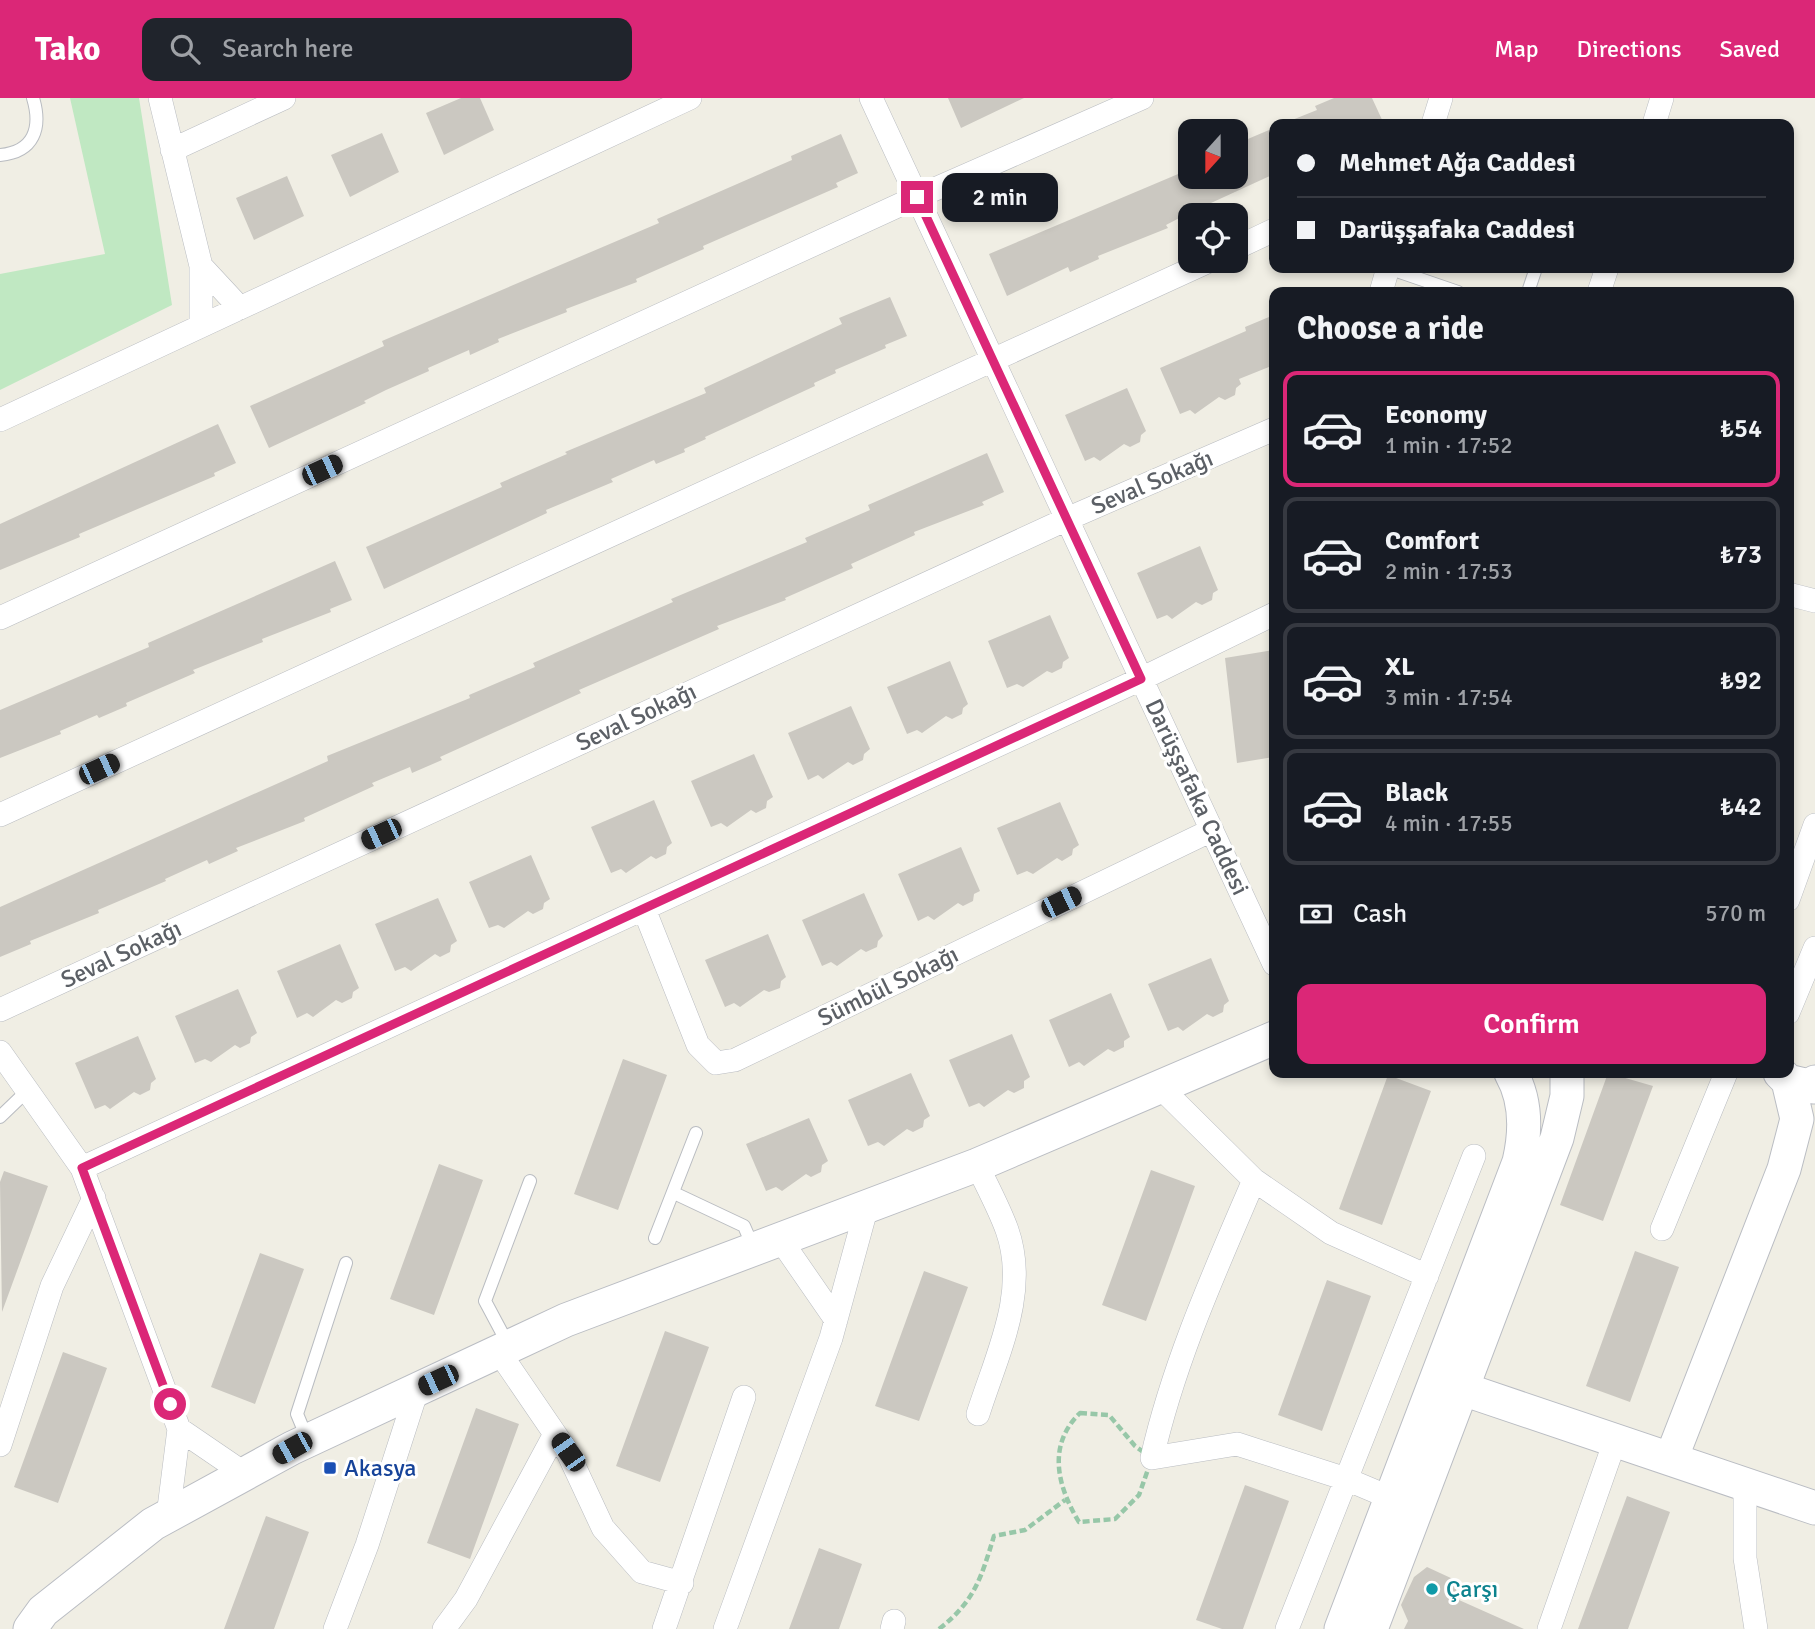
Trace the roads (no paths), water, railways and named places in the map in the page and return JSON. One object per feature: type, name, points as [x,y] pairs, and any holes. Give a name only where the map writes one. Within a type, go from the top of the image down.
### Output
[{"type":"street","points":[[160,98],[201,266],[201,326]]},
{"type":"street","points":[[172,150],[285,98]]},
{"type":"street","points":[[0,420],[690,98]]},
{"type":"street","name":"Darüşşafaka Caddesi","points":[[871,98],[1269,953]]},
{"type":"street","points":[[0,618],[917,197],[1142,98]]},
{"type":"street","points":[[1435,119],[1441,98]]},
{"type":"street","points":[[1656,119],[1662,98]]},
{"type":"street","points":[[1248,242],[1269,232]]},
{"type":"street","points":[[201,266],[240,308]]},
{"type":"street","points":[[0,815],[1183,273]]},
{"type":"street","name":"Seval Sokağı","points":[[0,1010],[1067,519],[1269,431]]},
{"type":"street","points":[[1794,596],[1815,601]]},
{"type":"street","points":[[82,1168],[1141,679],[1269,616]]},
{"type":"street","points":[[1794,883],[1815,825]]},
{"type":"street","name":"Sümbül Sokağı","points":[[644,909],[698,1045],[716,1063],[735,1060],[1212,830]]},
{"type":"street","points":[[1794,999],[1815,948]]},
{"type":"street","points":[[30,1629],[43,1611],[153,1524],[308,1440],[566,1320],[977,1165],[1269,1040]]},
{"type":"street","points":[[0,1052],[82,1168],[179,1429],[168,1516]]},
{"type":"street","points":[[1341,1629],[1519,1162],[1525,1135],[1522,1105],[1513,1078]]},
{"type":"street","points":[[1371,1629],[1557,1138],[1567,1096],[1567,1078]]},
{"type":"street","points":[[1662,1229],[1724,1078]]},
{"type":"street","points":[[1671,1459],[1784,1169],[1797,1119],[1802,1078]]},
{"type":"street","points":[[1160,1087],[1254,1180],[1331,1233],[1427,1276]]},
{"type":"street","points":[[1287,1629],[1474,1156]]},
{"type":"street","points":[[977,1165],[1007,1230],[1015,1268],[1015,1299],[978,1414]]},
{"type":"street","points":[[1254,1180],[1194,1322],[1164,1405],[1152,1458],[1237,1444],[1346,1479],[1391,1498]]},
{"type":"street","points":[[0,1445],[52,1286],[94,1198]]},
{"type":"street","points":[[724,1629],[836,1321],[867,1206]]},
{"type":"street","points":[[767,1244],[836,1321]]},
{"type":"street","points":[[504,1350],[568,1452],[603,1528],[642,1572],[681,1583]]},
{"type":"street","points":[[335,1629],[367,1545],[417,1390]]},
{"type":"street","points":[[1463,1390],[1815,1508]]},
{"type":"street","points":[[664,1629],[744,1397]]},
{"type":"street","points":[[179,1429],[245,1474]]},
{"type":"street","points":[[444,1629],[466,1599],[555,1434]]},
{"type":"street","points":[[1549,1629],[1615,1441]]},
{"type":"street","points":[[1745,1484],[1745,1558],[1756,1629]]},
{"type":"lane","points":[[0,155],[20,150],[33,138],[38,117],[33,98]]},
{"type":"lane","points":[[1403,273],[1443,287]]},
{"type":"lane","points":[[0,1117],[27,1091]]},
{"type":"lane","points":[[655,1238],[696,1133]]},
{"type":"lane","points":[[504,1350],[485,1301],[530,1181]]},
{"type":"lane","points":[[674,1193],[744,1226],[767,1244]]},
{"type":"lane","points":[[308,1440],[297,1413],[346,1263]]},
{"type":"place","name":"Akasya","points":[[330,1468]]},
{"type":"place","name":"Çarşı","points":[[1432,1589]]}]
